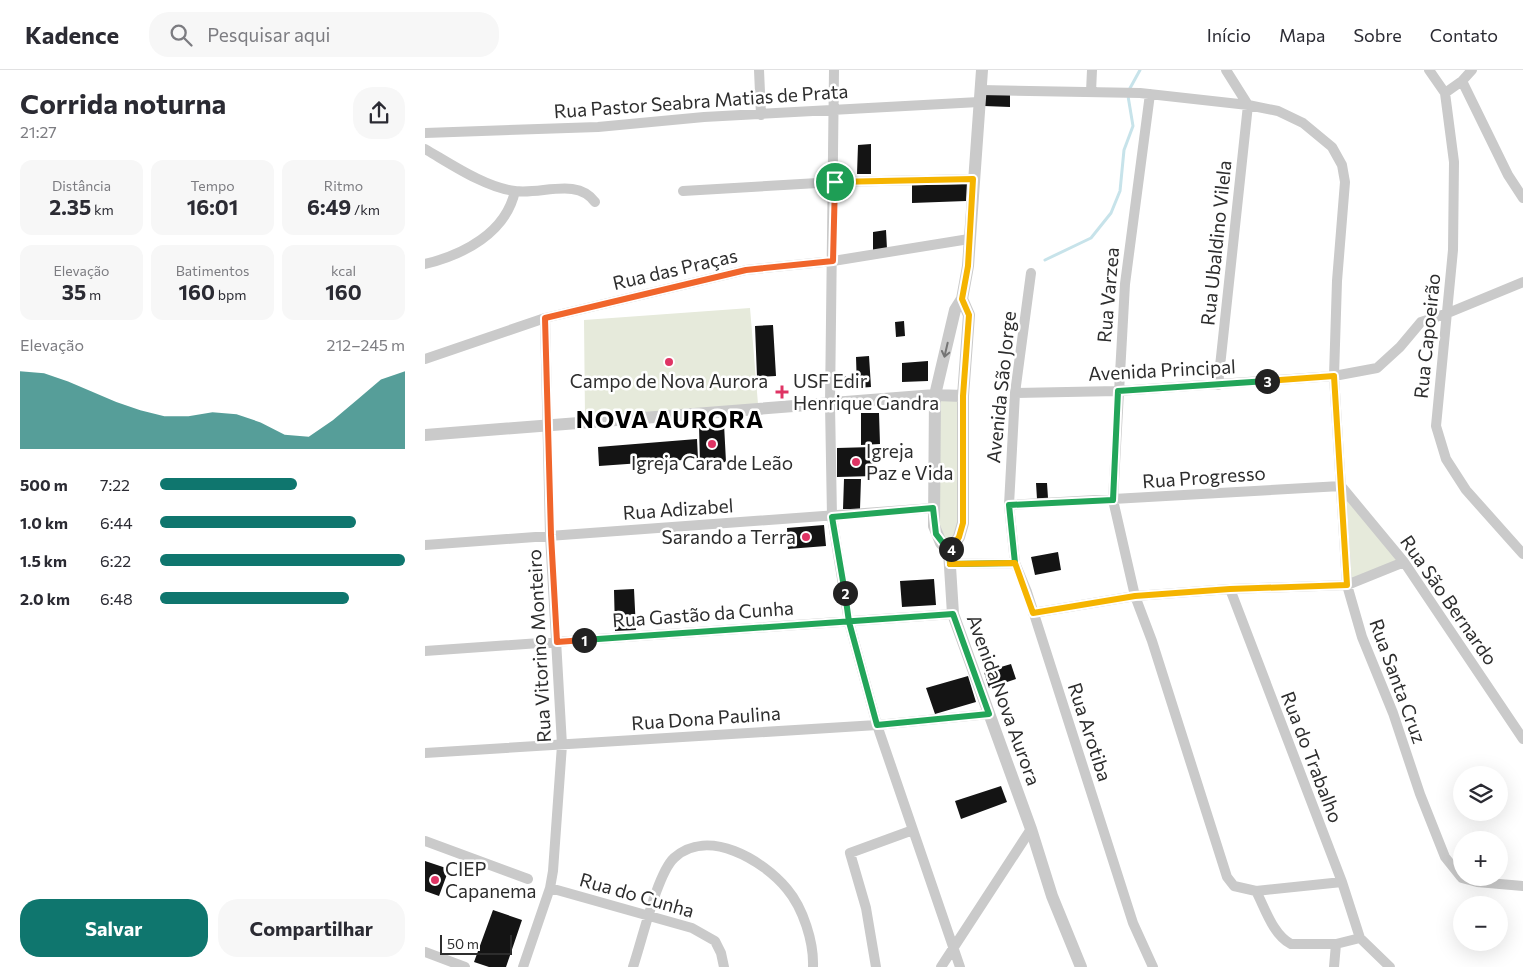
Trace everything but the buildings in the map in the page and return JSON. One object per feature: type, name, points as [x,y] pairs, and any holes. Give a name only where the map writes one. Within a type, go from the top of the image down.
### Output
[{"type":"street","points":[[759,70],[761,115]]},
{"type":"street","points":[[835,70],[835,182],[830,404],[832,517],[849,622],[877,725],[960,967]]},
{"type":"street","name":"Avenida Nova Aurora","points":[[950,557],[936,534],[933,508],[935,395],[955,310],[962,299],[968,266],[982,70]]},
{"type":"street","points":[[1091,92],[1092,70]]},
{"type":"street","points":[[1226,70],[1248,105]]},
{"type":"street","points":[[1429,70],[1445,93],[1462,81],[1472,70]]},
{"type":"street","points":[[1462,81],[1508,175],[1523,198]]},
{"type":"street","name":"Rua Pastor Seabra Matias de Prata","points":[[425,133],[598,127],[980,96],[1091,92],[1145,93],[1248,105]]},
{"type":"street","name":"Rua Varzea","points":[[1145,93],[1125,284],[1113,500],[1135,596],[1152,641],[1227,877],[1234,886],[1256,891]]},
{"type":"street","name":"Rua Capoeirão","points":[[1445,93],[1454,162],[1453,250],[1436,426],[1446,459],[1466,490],[1523,554]]},
{"type":"street","name":"Rua Santa Cruz","points":[[1248,105],[1278,111],[1303,123],[1333,147],[1342,165],[1345,182],[1337,281],[1334,376],[1347,585],[1362,636],[1393,713],[1420,794],[1445,857],[1453,866]]},
{"type":"street","name":"Rua Ubaldino Vilela","points":[[1218,385],[1248,105]]},
{"type":"street","points":[[425,149],[469,174],[515,192],[567,189],[583,191],[590,195],[595,202]]},
{"type":"street","points":[[683,191],[835,182],[973,179]]},
{"type":"street","points":[[425,264],[447,259],[471,246],[489,233],[507,215],[515,192]]},
{"type":"street","name":"Rua das Praças","points":[[425,359],[545,318],[746,270],[833,261],[969,239]]},
{"type":"street","name":"Avenida São Jorge","points":[[1009,505],[1015,393],[1031,273]]},
{"type":"street","name":"Avenida Principal","points":[[1015,393],[1118,391],[1218,385],[1334,376],[1377,368],[1394,353],[1421,322],[1523,282]]},
{"type":"street","name":"Avenida Nova Aurora","points":[[962,299],[969,315],[963,396],[963,523],[950,557],[953,614],[1031,829],[1052,896],[1081,967]]},
{"type":"street","name":"Rua Vitorino Monteiro","points":[[523,967],[550,888],[557,835],[562,745],[551,535],[545,318]]},
{"type":"street","points":[[425,435],[935,395],[963,396]]},
{"type":"street","name":"Rua Progresso","points":[[1009,505],[1341,486]]},
{"type":"street","name":"Rua São Bernardo","points":[[1341,486],[1404,562],[1523,739]]},
{"type":"street","name":"Rua Arotiba","points":[[1009,505],[1015,563],[1033,613],[1133,923],[1153,967]]},
{"type":"street","name":"Rua Adizabel","points":[[425,545],[832,517],[933,508]]},
{"type":"street","points":[[950,557],[1015,563]]},
{"type":"street","points":[[1033,613],[1135,596],[1230,589],[1347,585],[1404,562]]},
{"type":"street","name":"Rua do Trabalho","points":[[1230,589],[1342,882],[1360,938]]},
{"type":"street","name":"Rua Gastão da Cunha","points":[[425,651],[953,614]]},
{"type":"street","name":"Rua Dona Paulina","points":[[425,753],[877,725],[989,714]]},
{"type":"street","points":[[941,967],[1031,829]]},
{"type":"street","points":[[876,967],[866,908],[849,854],[913,830]]},
{"type":"street","points":[[425,841],[528,879]]},
{"type":"street","points":[[633,967],[660,880],[667,865],[676,856],[691,848],[703,845],[718,847],[754,860],[775,876],[788,890],[800,911],[807,931],[813,967]]},
{"type":"street","points":[[1342,882],[1256,891],[1277,932],[1284,941],[1297,945],[1336,944],[1360,938],[1390,967]]},
{"type":"street","name":"Rua Santa Cruz","points":[[1508,885],[1523,886]]},
{"type":"street","name":"Rua do Cunha","points":[[550,888],[704,933],[715,941],[721,953],[723,967]]},
{"type":"street","points":[[1334,967],[1336,944]]},
{"type":"street","points":[[425,952],[465,967]]},
{"type":"shaded area","name":"Campo de Nova Aurora","points":[[750,308],[758,404],[585,418],[584,320]]},
{"type":"shaded area","points":[[935,395],[963,396],[963,513],[949,551],[936,534]]},
{"type":"shaded area","points":[[1341,486],[1404,562],[1347,585]]},
{"type":"waterway","points":[[1129,90],[1140,70]]},
{"type":"waterway","points":[[1045,260],[1091,238],[1111,213],[1120,191],[1124,150],[1133,126],[1128,96]]},
{"type":"place","name":"Campo de Nova Aurora","points":[[669,362]]},
{"type":"place","name":"USF Edir Henrique Gandra","points":[[782,392]]},
{"type":"place","name":"Igreja Cara de Leão","points":[[712,444]]},
{"type":"place","name":"Igreja Paz e Vida","points":[[856,462]]},
{"type":"place","name":"Sarando a Terra","points":[[806,537]]},
{"type":"place","name":"CIEP Capanema","points":[[435,880]]},
{"type":"district","name":"NOVA AURORA","points":[[670,420]]},
{"type":"route","points":[[835,182],[833,261],[746,270],[545,318],[551,535],[557,642],[849,622],[953,614],[989,714],[877,725],[849,622],[832,517],[933,508],[936,534],[949,551],[950,564],[1015,563],[1009,505],[1113,500],[1118,391],[1334,376],[1347,585],[1230,589],[1135,596],[1033,613],[1015,563],[950,564],[949,551],[962,532],[963,523],[963,396],[969,311],[962,299],[968,266],[973,179],[835,182]]}]
